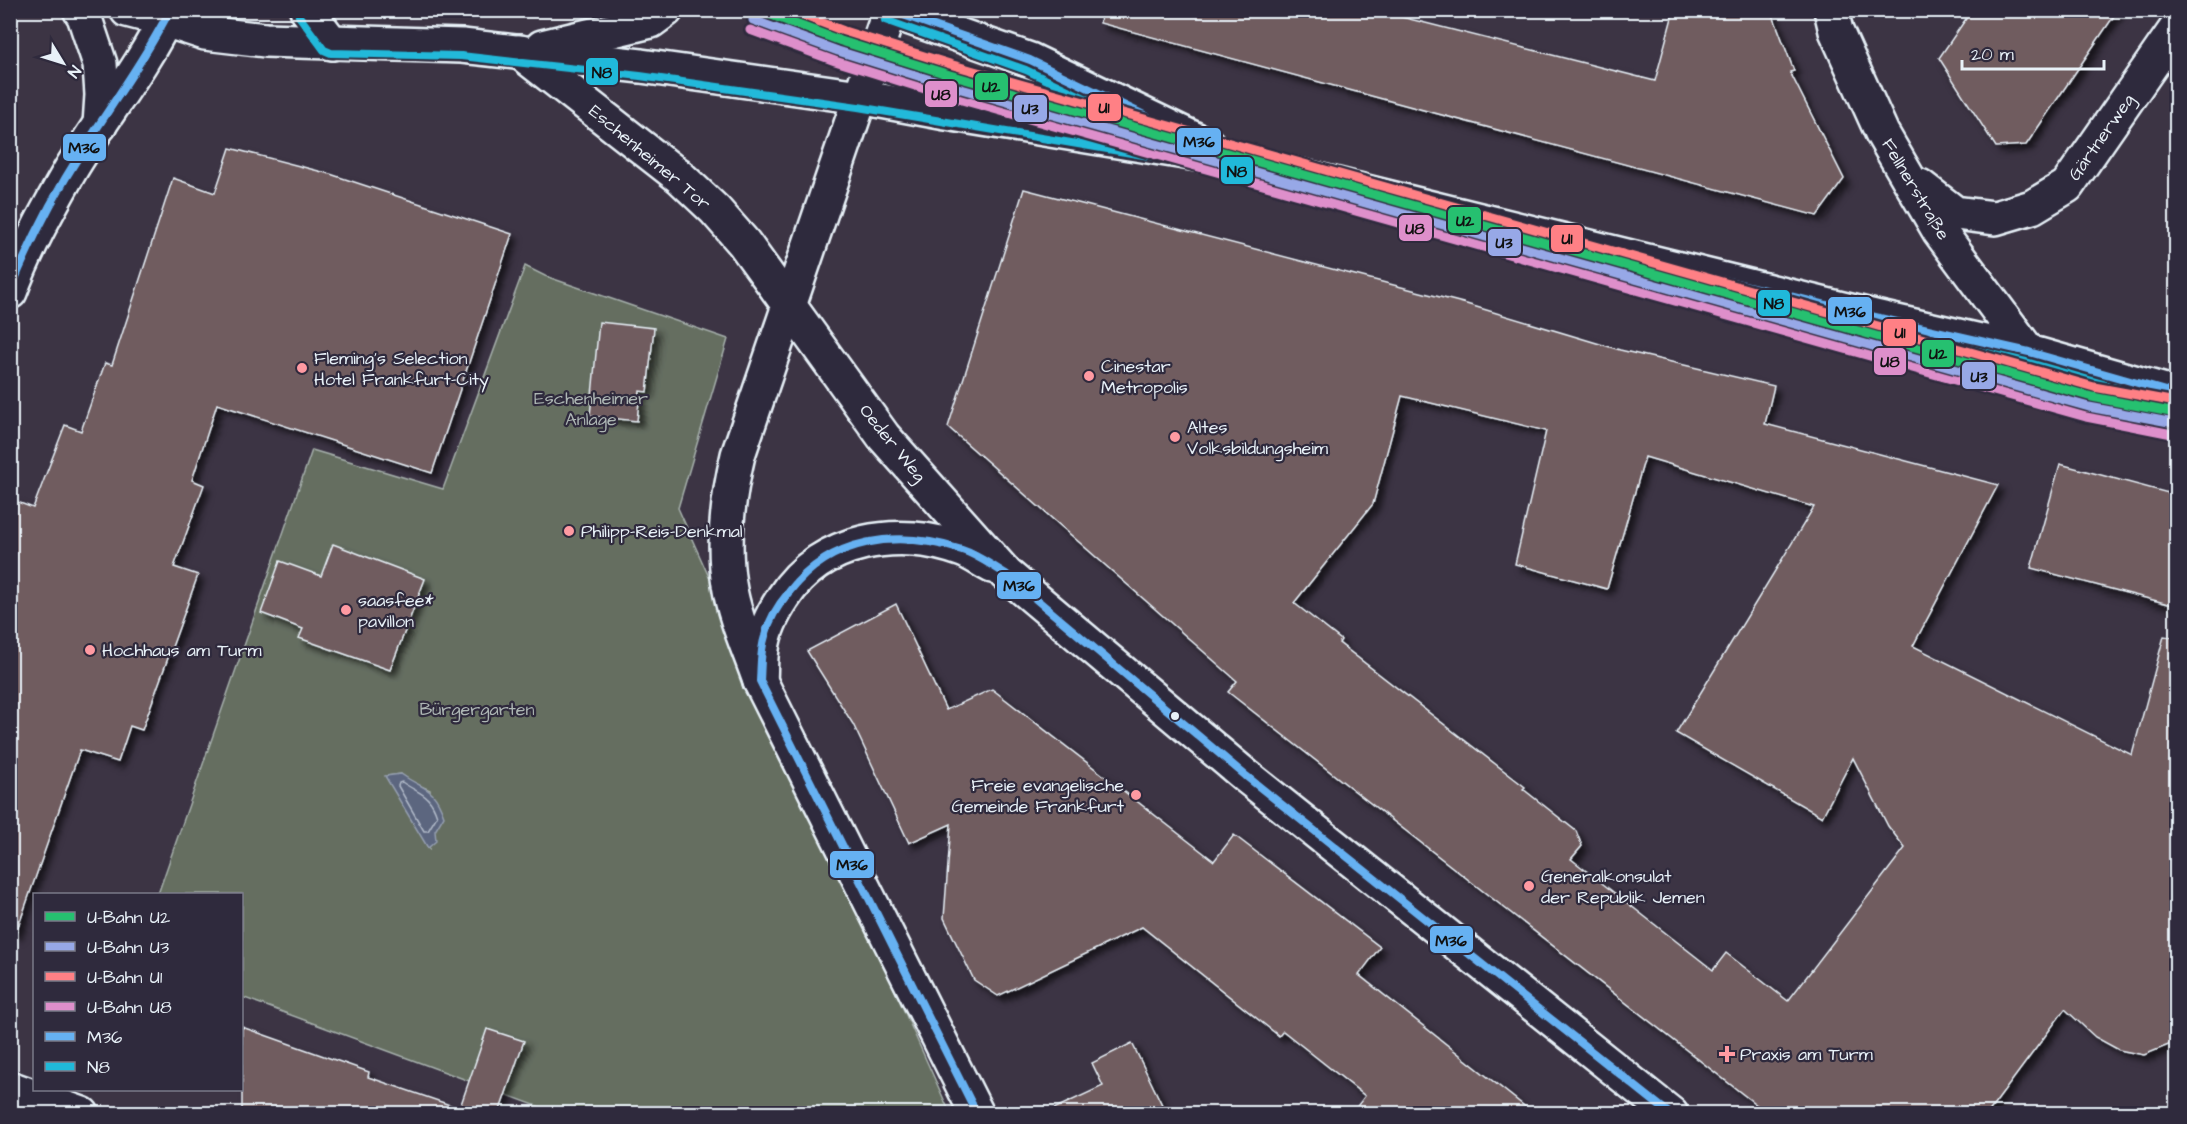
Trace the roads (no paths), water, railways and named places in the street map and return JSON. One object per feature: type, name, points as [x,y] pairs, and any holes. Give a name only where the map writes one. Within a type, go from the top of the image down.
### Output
[{"type":"main road","points":[[80,10],[100,64],[102,95],[100,125]]},
{"type":"main road","points":[[127,10],[167,15],[206,33],[265,40],[462,46],[641,66],[860,97],[1240,161],[1875,317],[2029,352],[2176,394]]},
{"type":"main road","points":[[308,10],[332,43]]},
{"type":"main road","points":[[520,52],[651,21],[666,10]]},
{"type":"main road","name":"Fellnerstraße","points":[[1832,10],[1836,31],[1882,133],[1906,176],[1940,232],[2029,352]]},
{"type":"main road","points":[[977,1113],[760,681],[738,620],[729,584],[728,511],[738,455],[889,11],[1030,60],[1240,161]]},
{"type":"main road","points":[[10,292],[31,242],[71,169],[140,65],[167,15]]},
{"type":"main road","name":"Gärtnerweg","points":[[1906,176],[1955,213],[1995,218],[2032,207],[2067,186],[2176,29]]},
{"type":"main road","name":"Eschenheimer Tor","points":[[520,52],[680,177],[715,210],[744,243],[788,305]]},
{"type":"main road","name":"Oeder Weg","points":[[788,305],[884,437],[1006,574],[1246,776],[1671,1113]]},
{"type":"main road","name":"Oeder Weg","points":[[760,681],[762,648],[773,615],[790,587],[809,568],[837,551],[863,542],[896,539],[928,541],[964,550],[1006,574]]},
{"type":"main road","points":[[10,1089],[82,1113]]},
{"type":"water","points":[[401,774],[432,794],[444,816],[435,831],[436,841],[428,848],[385,776]]},
{"type":"metro line","name":"U2","points":[[758,10],[841,41],[950,75],[2092,397],[2176,413]]},
{"type":"metro line","name":"U1","points":[[789,10],[844,31],[953,65],[2094,387],[2176,402]]},
{"type":"metro line","name":"U3","points":[[753,20],[838,51],[947,85],[2089,407],[2174,423]]},
{"type":"metro line","name":"U8","points":[[750,30],[835,61],[944,95],[2086,417],[2172,434]]},
{"type":"place","name":"Fleming's Selection Hotel Frankfurt-City","points":[[302,368]]},
{"type":"place","name":"Cinestar Metropolis","points":[[1089,376]]},
{"type":"place","name":"Altes Volksbildungsheim","points":[[1175,437]]},
{"type":"place","name":"Philipp-Reis-Denkmal","points":[[569,531]]},
{"type":"place","name":"saasfee* pavillon","points":[[346,610]]},
{"type":"place","name":"Hochhaus am Turm","points":[[90,650]]},
{"type":"place","name":"Freie evangelische Gemeinde Frankfurt","points":[[1136,795]]},
{"type":"place","name":"Generalkonsulat der Republik Jemen","points":[[1529,886]]},
{"type":"place","name":"Praxis am Turm","points":[[1727,1054]]},
{"type":"park label","name":"Eschenheimer Anlage","points":[[591,408]]},
{"type":"park label","name":"Bürgergarten","points":[[477,709]]}]
